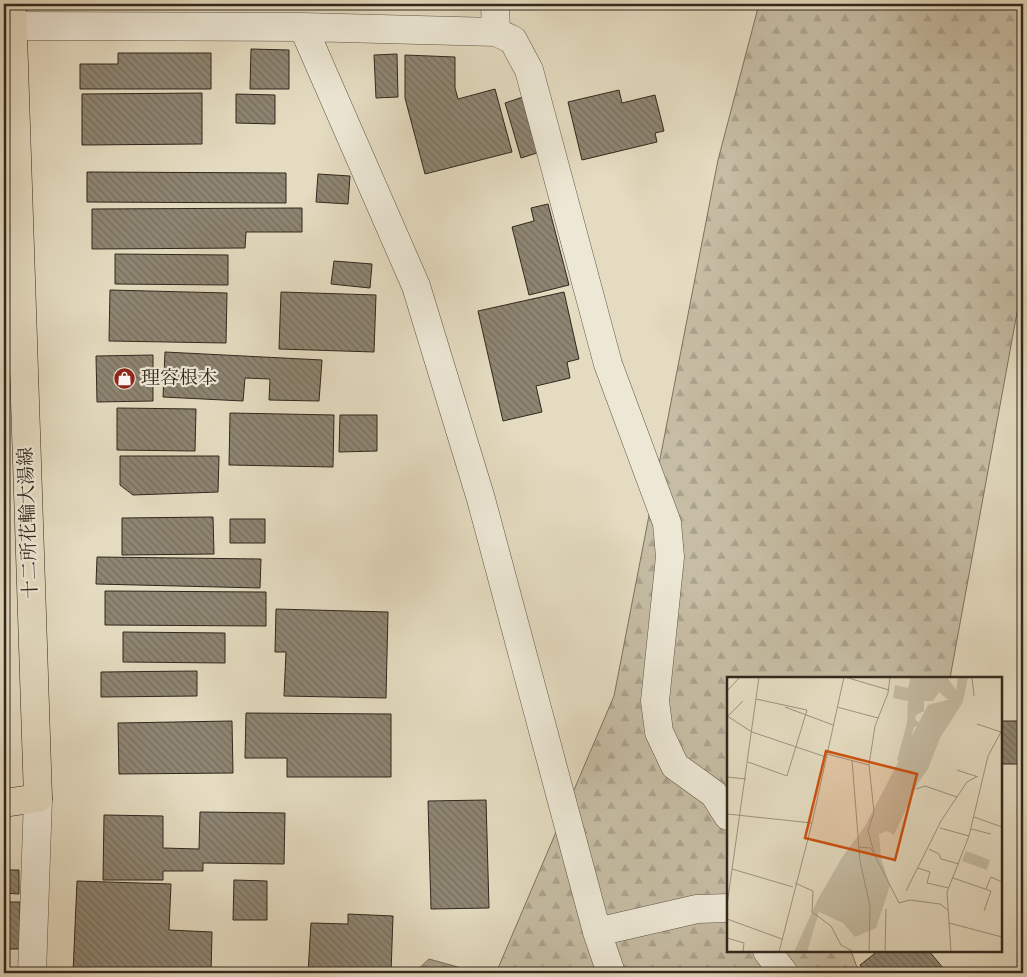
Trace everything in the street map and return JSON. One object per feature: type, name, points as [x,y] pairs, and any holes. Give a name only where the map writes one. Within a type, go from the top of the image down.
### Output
[{"type":"main road","name":"十二所花輪大湯線","points":[[12,15],[8,67],[38,798]]},
{"type":"main road","points":[[4,803],[38,798]]},
{"type":"street","points":[[495,4],[496,32]]},
{"type":"street","points":[[12,15],[303,27],[496,32],[513,40],[529,70],[608,364],[667,523],[670,557],[655,701],[659,732],[675,766],[714,794],[727,814]]},
{"type":"street","points":[[303,27],[416,286],[482,499],[597,932],[611,973]]},
{"type":"street","points":[[32,973],[38,798]]},
{"type":"street","points":[[597,932],[697,909],[727,908]]},
{"type":"street","points":[[768,952],[784,973]]},
{"type":"street","points":[[782,952],[789,973]]},
{"type":"green space","points":[[759,4],[1023,4],[1023,280],[950,677],[727,677],[727,952],[851,952],[859,973],[496,973],[614,696],[718,160]]},
{"type":"water","points":[[429,959],[458,967],[460,973],[414,973]]},
{"type":"building","points":[[251,49],[289,50],[289,89],[250,89]]},
{"type":"building","points":[[118,53],[211,53],[211,89],[80,89],[80,64],[118,64]]},
{"type":"building","points":[[397,54],[398,97],[376,98],[374,55]]},
{"type":"building","points":[[405,55],[455,57],[455,88],[458,99],[495,89],[512,152],[425,174],[405,98]]},
{"type":"building","points":[[619,90],[622,103],[655,95],[664,131],[655,133],[657,142],[582,160],[568,102]]},
{"type":"building","points":[[202,93],[202,144],[82,145],[82,94]]},
{"type":"building","points":[[236,94],[275,95],[275,124],[236,123]]},
{"type":"building","points":[[523,97],[540,152],[521,158],[505,103]]},
{"type":"building","points":[[87,172],[286,173],[286,203],[87,202]]},
{"type":"building","points":[[318,174],[350,176],[348,204],[316,202]]},
{"type":"building","points":[[548,204],[569,285],[529,295],[512,227],[534,221],[531,208]]},
{"type":"building","points":[[302,208],[302,232],[246,232],[245,248],[92,249],[92,209]]},
{"type":"building","points":[[115,254],[228,255],[228,285],[115,284]]},
{"type":"building","points":[[334,261],[372,264],[370,288],[331,284]]},
{"type":"building","points":[[110,290],[227,293],[226,343],[109,341]]},
{"type":"building","points":[[281,292],[376,295],[374,352],[279,349]]},
{"type":"building","points":[[564,292],[579,359],[567,362],[570,378],[536,386],[542,412],[503,421],[478,311]]},
{"type":"building","points":[[165,352],[322,360],[319,401],[269,400],[270,379],[245,378],[243,401],[163,397]]},
{"type":"building","name":"理容根本","points":[[153,355],[153,401],[97,402],[96,356]]},
{"type":"building","points":[[117,408],[196,409],[195,451],[117,450]]},
{"type":"building","points":[[230,413],[334,415],[333,467],[229,465]]},
{"type":"building","points":[[340,415],[377,415],[377,451],[339,452]]},
{"type":"building","points":[[120,456],[219,456],[218,492],[133,495],[120,485]]},
{"type":"building","points":[[213,517],[214,554],[122,555],[122,518]]},
{"type":"building","points":[[230,519],[265,519],[265,543],[230,543]]},
{"type":"building","points":[[97,557],[261,559],[260,588],[96,584]]},
{"type":"building","points":[[105,591],[266,592],[266,626],[105,625]]},
{"type":"building","points":[[276,609],[388,612],[386,698],[284,696],[286,652],[275,652]]},
{"type":"building","points":[[123,632],[225,633],[225,663],[123,662]]},
{"type":"building","points":[[197,671],[197,696],[101,697],[101,672]]},
{"type":"building","points":[[246,713],[391,714],[391,777],[287,777],[287,758],[245,758]]},
{"type":"building","points":[[232,721],[233,773],[119,774],[118,723]]},
{"type":"building","points":[[1002,721],[1023,721],[1023,764],[1002,764]]},
{"type":"building","points":[[486,800],[489,908],[431,909],[428,801]]},
{"type":"building","points":[[200,812],[285,813],[284,864],[203,863],[203,871],[163,871],[163,880],[103,880],[104,815],[163,816],[163,848],[199,849]]},
{"type":"building","points":[[4,870],[19,870],[19,894],[4,893]]},
{"type":"building","points":[[234,880],[267,881],[267,920],[233,920]]},
{"type":"building","points":[[77,881],[171,884],[169,930],[212,932],[211,973],[73,973]]},
{"type":"building","points":[[4,902],[20,902],[20,949],[4,949]]},
{"type":"building","points":[[348,914],[393,916],[391,973],[308,973],[311,923],[348,924]]},
{"type":"building","points":[[877,952],[930,952],[943,968],[937,973],[866,973],[860,965]]},
{"type":"place","name":"理容根本","points":[[125,379]]}]
